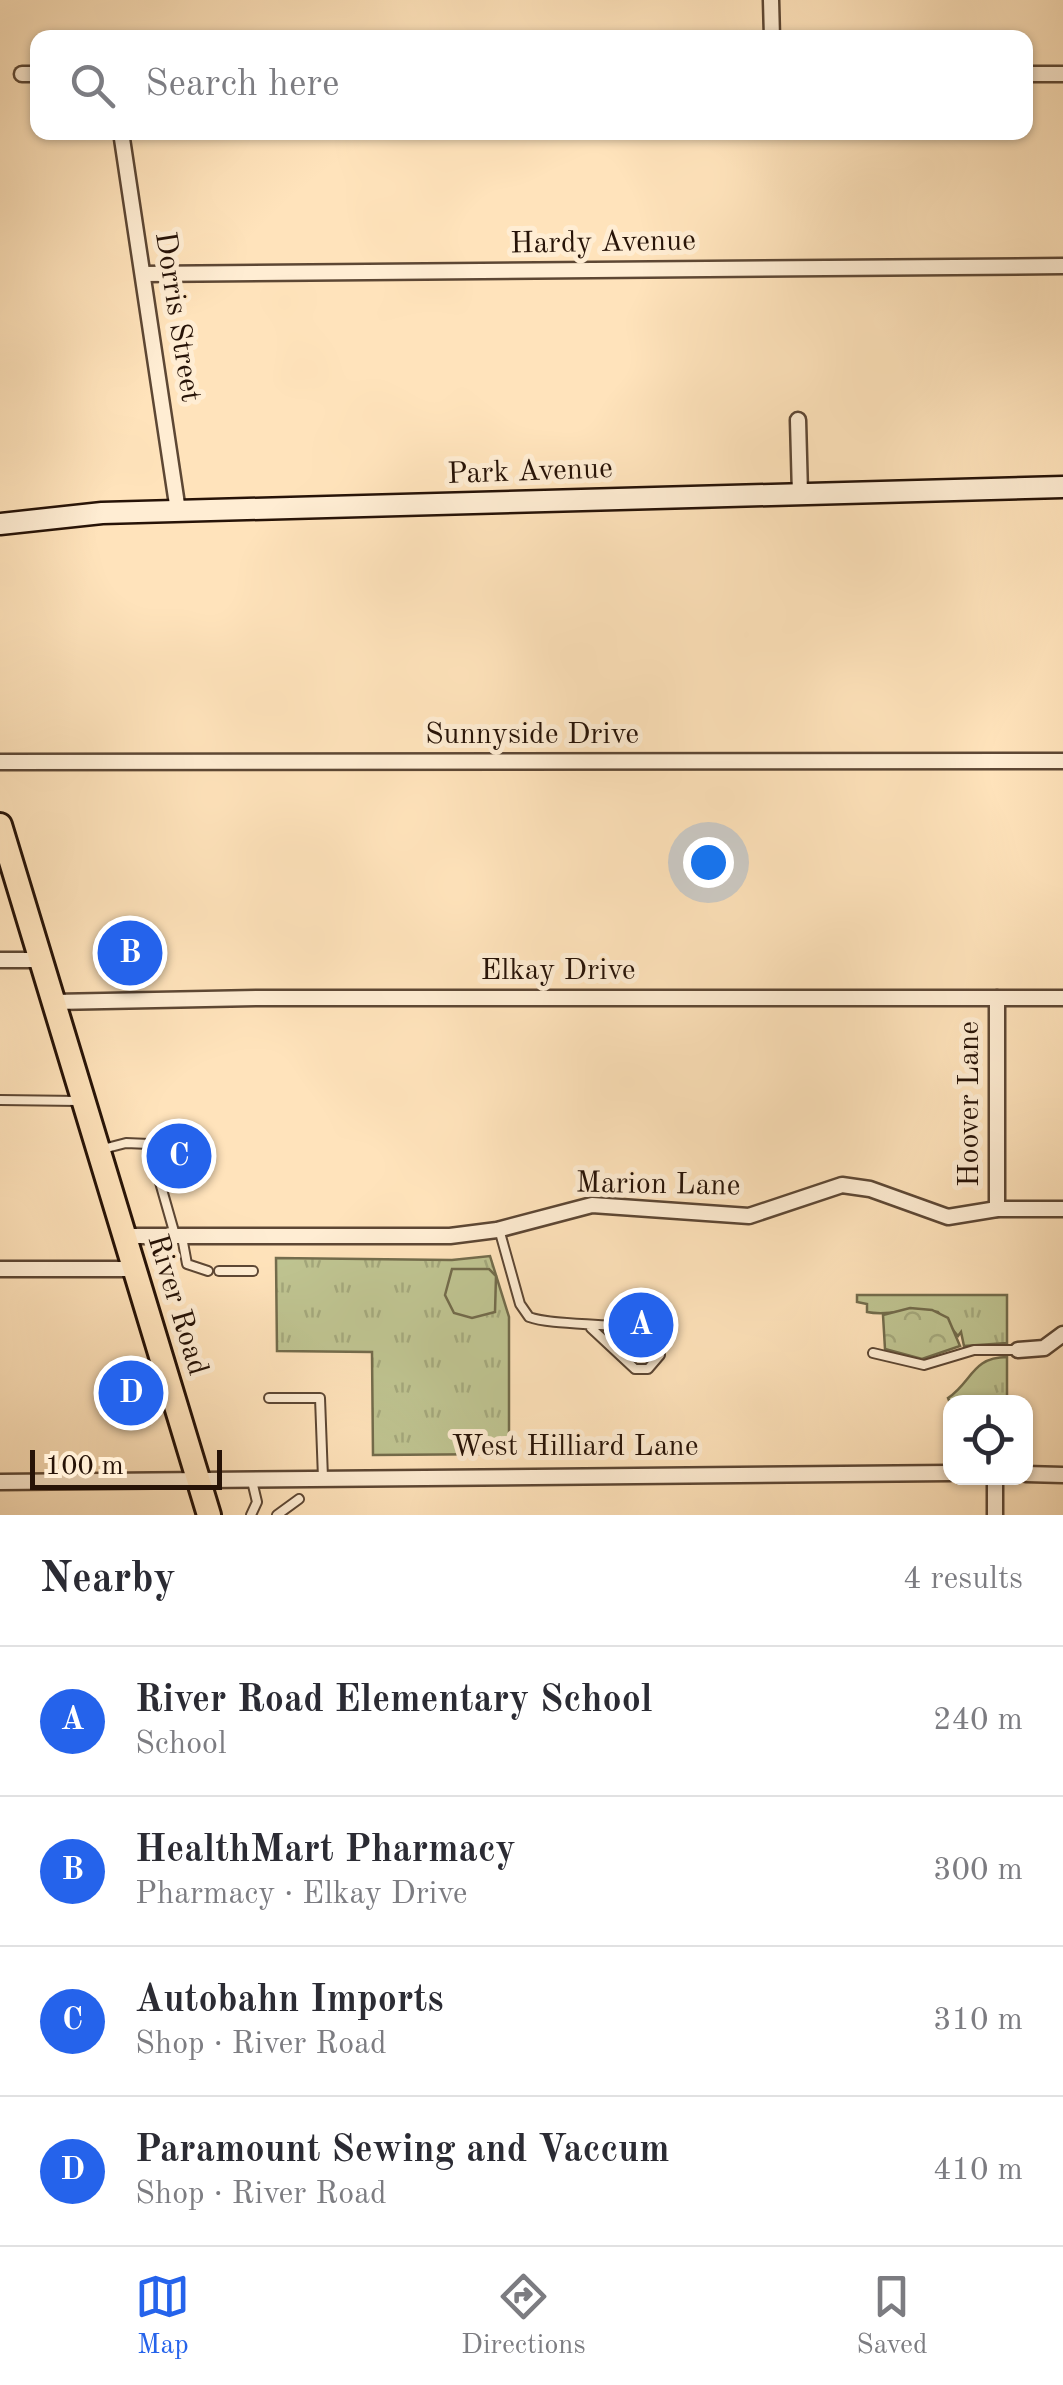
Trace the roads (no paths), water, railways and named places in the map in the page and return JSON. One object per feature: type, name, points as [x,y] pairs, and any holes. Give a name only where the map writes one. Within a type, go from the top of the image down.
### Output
[{"type":"main road","name":"River Road","points":[[0,825],[210,1515]]},
{"type":"street","points":[[771,0],[772,30]]},
{"type":"street","points":[[1033,74],[1063,74]]},
{"type":"street","name":"Dorris Street","points":[[122,140],[178,511]]},
{"type":"street","name":"Hardy Avenue","points":[[143,274],[1063,266]]},
{"type":"street","points":[[798,420],[800,494]]},
{"type":"street","name":"Park Avenue","points":[[0,524],[58,515],[1063,487]]},
{"type":"street","name":"Sunnyside Drive","points":[[0,762],[1063,761]]},
{"type":"street","points":[[0,960],[41,960]]},
{"type":"street","name":"Elkay Drive","points":[[54,1002],[256,998],[1063,998]]},
{"type":"street","name":"Hoover Lane","points":[[997,998],[998,1210]]},
{"type":"street","name":"Marion Lane","points":[[125,1236],[433,1237],[499,1229],[592,1205],[749,1216],[842,1185],[870,1189],[948,1217],[998,1210],[1063,1209]]},
{"type":"street","points":[[0,1268],[135,1269]]},
{"type":"street","points":[[1018,1350],[1044,1348],[1063,1334]]},
{"type":"street","name":"West Hilliard Lane","points":[[0,1482],[943,1474]]},
{"type":"street","points":[[1033,1474],[1063,1474]]},
{"type":"street","points":[[995,1485],[995,1515]]},
{"type":"lane","points":[[0,1100],[84,1101]]},
{"type":"lane","points":[[99,1150],[123,1143],[149,1144],[187,1264],[208,1271]]},
{"type":"lane","points":[[499,1229],[526,1314],[592,1328],[650,1330],[659,1338],[660,1354],[653,1366],[635,1369],[592,1328]]},
{"type":"lane","points":[[219,1271],[254,1271]]},
{"type":"lane","points":[[873,1354],[924,1365],[968,1351],[1018,1350]]},
{"type":"lane","points":[[268,1398],[320,1398],[323,1478]]},
{"type":"lane","points":[[251,1515],[258,1502],[252,1481]]},
{"type":"lane","points":[[276,1515],[298,1500]]},
{"type":"place","name":"HealthMart Pharmacy","points":[[130,953]]},
{"type":"place","name":"Autobahn Imports","points":[[179,1156]]},
{"type":"place","name":"River Road Elementary School","points":[[641,1325]]},
{"type":"place","name":"Paramount Sewing and Vaccum","points":[[131,1393]]}]
